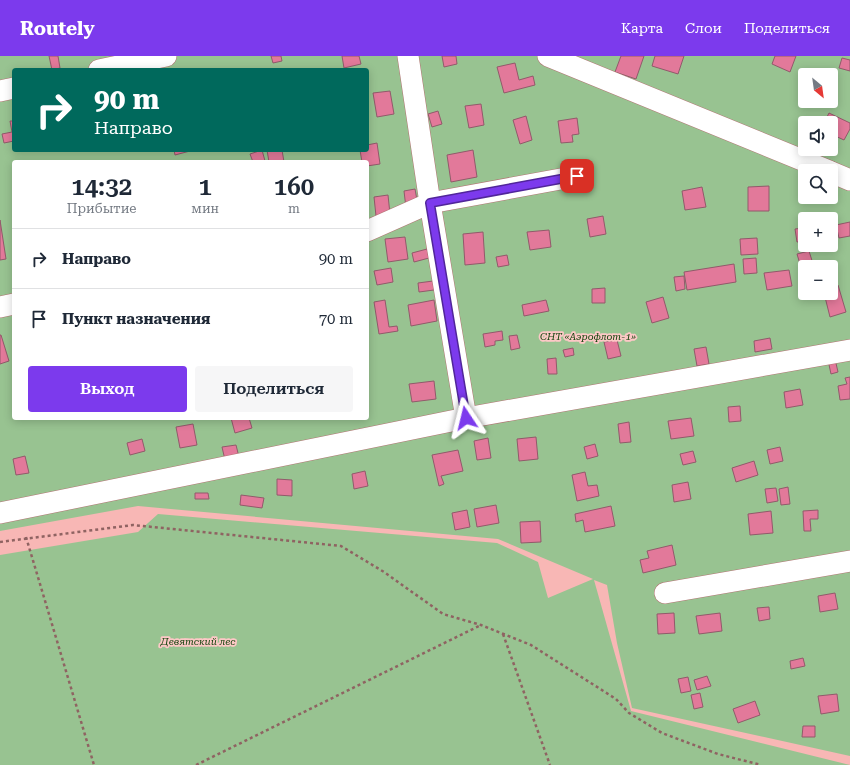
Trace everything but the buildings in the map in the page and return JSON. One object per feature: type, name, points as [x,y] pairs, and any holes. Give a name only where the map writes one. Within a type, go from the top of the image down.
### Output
[{"type":"lane","points":[[109,68],[166,56]]},
{"type":"lane","points":[[408,56],[430,203],[466,418]]},
{"type":"lane","points":[[548,56],[813,164]]},
{"type":"lane","points":[[0,91],[12,88]]},
{"type":"lane","points":[[838,175],[850,180]]},
{"type":"lane","points":[[369,230],[430,203],[577,176]]},
{"type":"lane","points":[[0,307],[12,304]]},
{"type":"lane","points":[[0,513],[466,418],[850,350]]},
{"type":"lane","points":[[665,593],[850,561]]},
{"type":"path","points":[[0,542],[26,537],[133,525],[341,546],[384,572],[443,614],[481,625],[537,649],[616,699],[629,713],[662,733],[718,754],[761,765]]},
{"type":"path","points":[[26,537],[94,765]]},
{"type":"path","points":[[196,765],[481,625]]},
{"type":"path","points":[[503,634],[550,765]]},
{"type":"green space","name":"СНТ «Аэрофлот-1»","points":[[0,56],[850,56],[850,756],[632,708],[617,643],[607,585],[594,580],[631,711],[850,765],[0,765],[0,555],[138,532],[158,514],[497,543],[538,562],[548,598],[593,579],[498,539],[138,506],[0,531]]},
{"type":"route","points":[[466,418],[430,203],[577,176]]},
{"type":"park label","name":"Девятский лес","points":[[198,641]]}]
